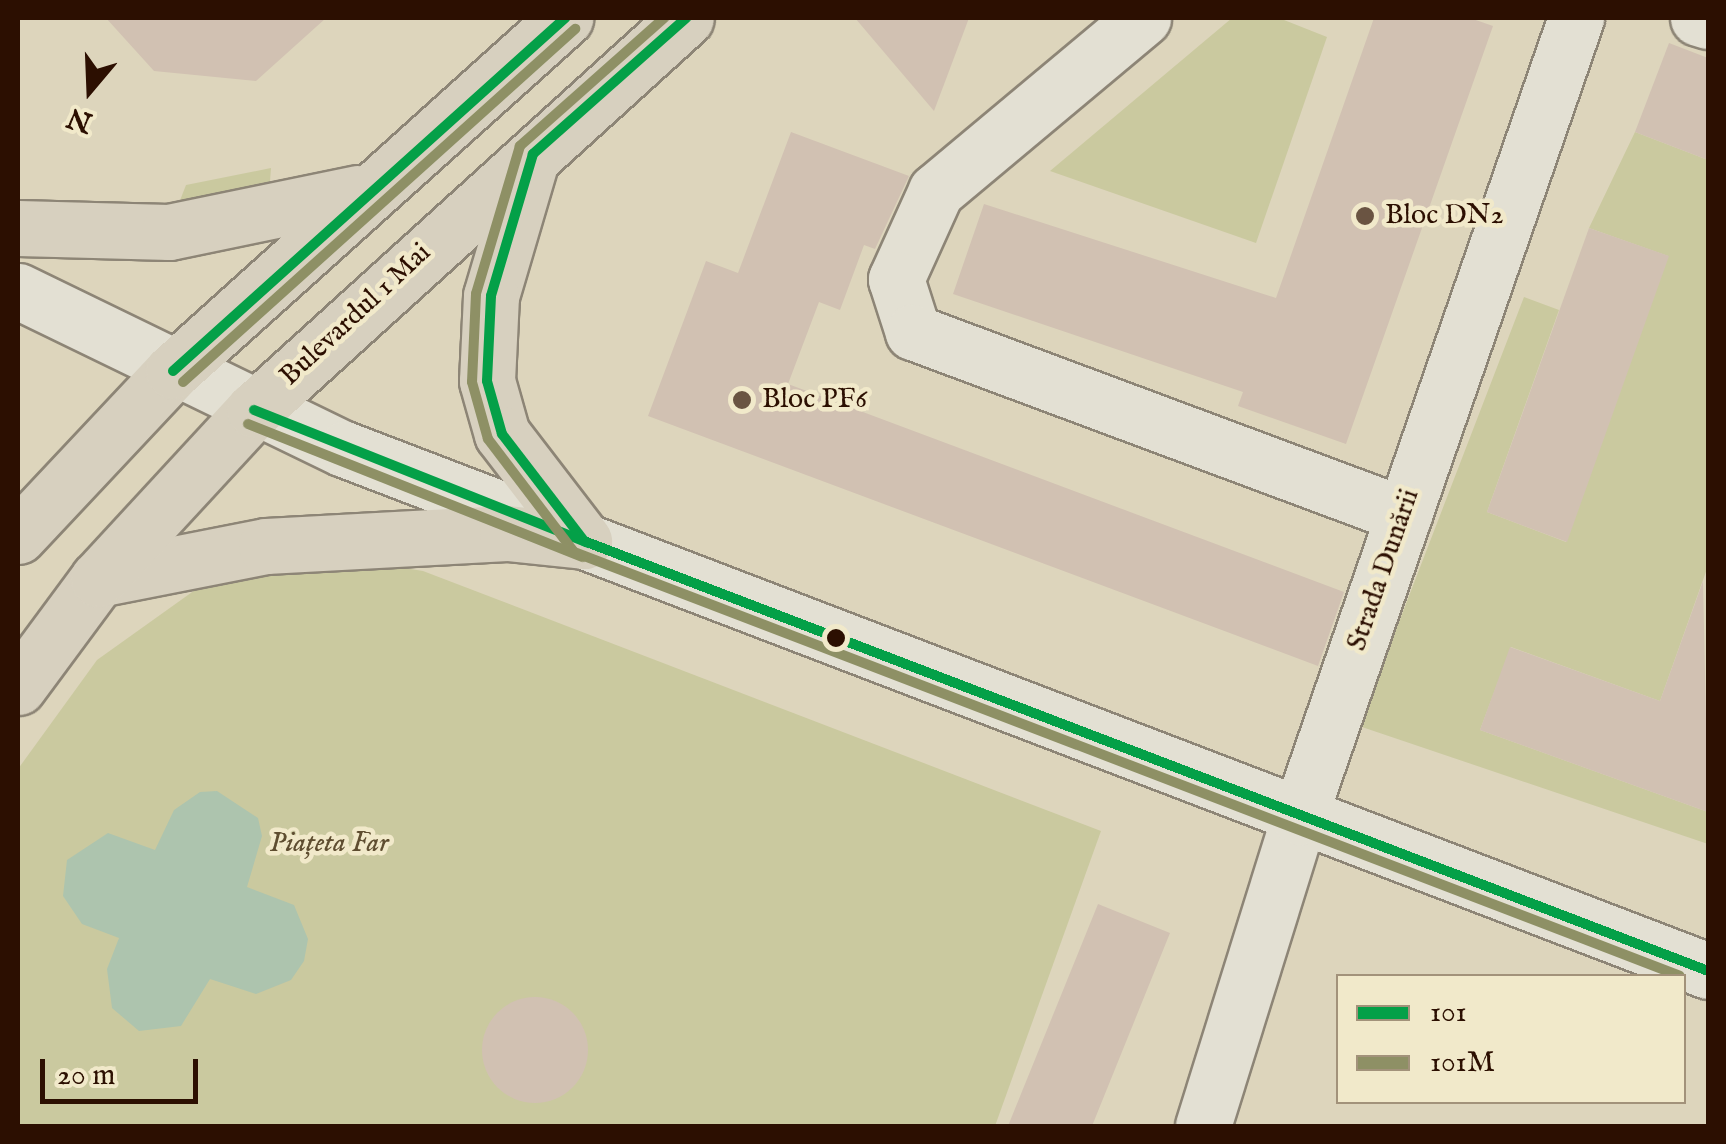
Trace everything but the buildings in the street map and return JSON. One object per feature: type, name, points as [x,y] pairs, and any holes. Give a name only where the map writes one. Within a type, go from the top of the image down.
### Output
[{"type":"main road","points":[[18,536],[173,372],[369,190],[565,18]]},
{"type":"main road","name":"Bulevardul 1 Mai","points":[[18,687],[98,579],[254,410],[686,18]]},
{"type":"main road","points":[[533,154],[491,296],[488,381],[502,434],[584,541]]},
{"type":"main road","points":[[18,228],[168,232],[369,190]]},
{"type":"main road","points":[[98,579],[266,546],[472,534],[584,541]]},
{"type":"street","points":[[1143,18],[936,191],[896,279],[914,332],[1404,516]]},
{"type":"street","name":"Strada Dunării","points":[[1204,1126],[1299,817],[1576,18]]},
{"type":"street","points":[[1698,18],[1708,21]]},
{"type":"street","points":[[18,291],[254,410],[1299,817],[1708,971]]},
{"type":"green space","points":[[1232,18],[1279,18],[1327,37],[1256,243],[1050,171]]},
{"type":"green space","points":[[1635,132],[1708,160],[1708,566],[1660,701],[1511,647],[1480,730],[1708,812],[1708,844],[1359,726],[1524,297],[1559,310],[1487,512],[1566,542],[1668,256],[1589,228]]},
{"type":"green space","points":[[271,168],[268,208],[179,203],[186,185]]},
{"type":"green space","name":"Piațeta Far","points":[[329,556],[423,571],[1101,831],[995,1126],[18,1126],[18,769],[97,660],[216,575]]},
{"type":"shaded area","points":[[217,791],[258,818],[262,836],[247,887],[294,905],[308,939],[304,961],[291,980],[256,994],[210,979],[181,1026],[139,1031],[112,1008],[107,969],[119,938],[82,924],[63,896],[67,860],[108,833],[155,850],[174,810],[200,792]]},
{"type":"transit line","name":"101","points":[[173,371],[565,18]]},
{"type":"transit line","name":"101M","points":[[664,18],[520,146],[476,294],[472,382],[488,439],[574,552],[1675,974]]},
{"type":"transit line","name":"101","points":[[686,18],[533,154],[491,296],[487,381],[502,434],[584,541],[1708,971]]},
{"type":"transit line","name":"101M","points":[[183,382],[575,29]]},
{"type":"transit line","name":"101","points":[[254,410],[589,543]]},
{"type":"transit line","name":"101M","points":[[248,424],[583,557]]},
{"type":"place","name":"Bloc DN2","points":[[1365,216]]},
{"type":"place","name":"Bloc PF6","points":[[742,400]]}]
